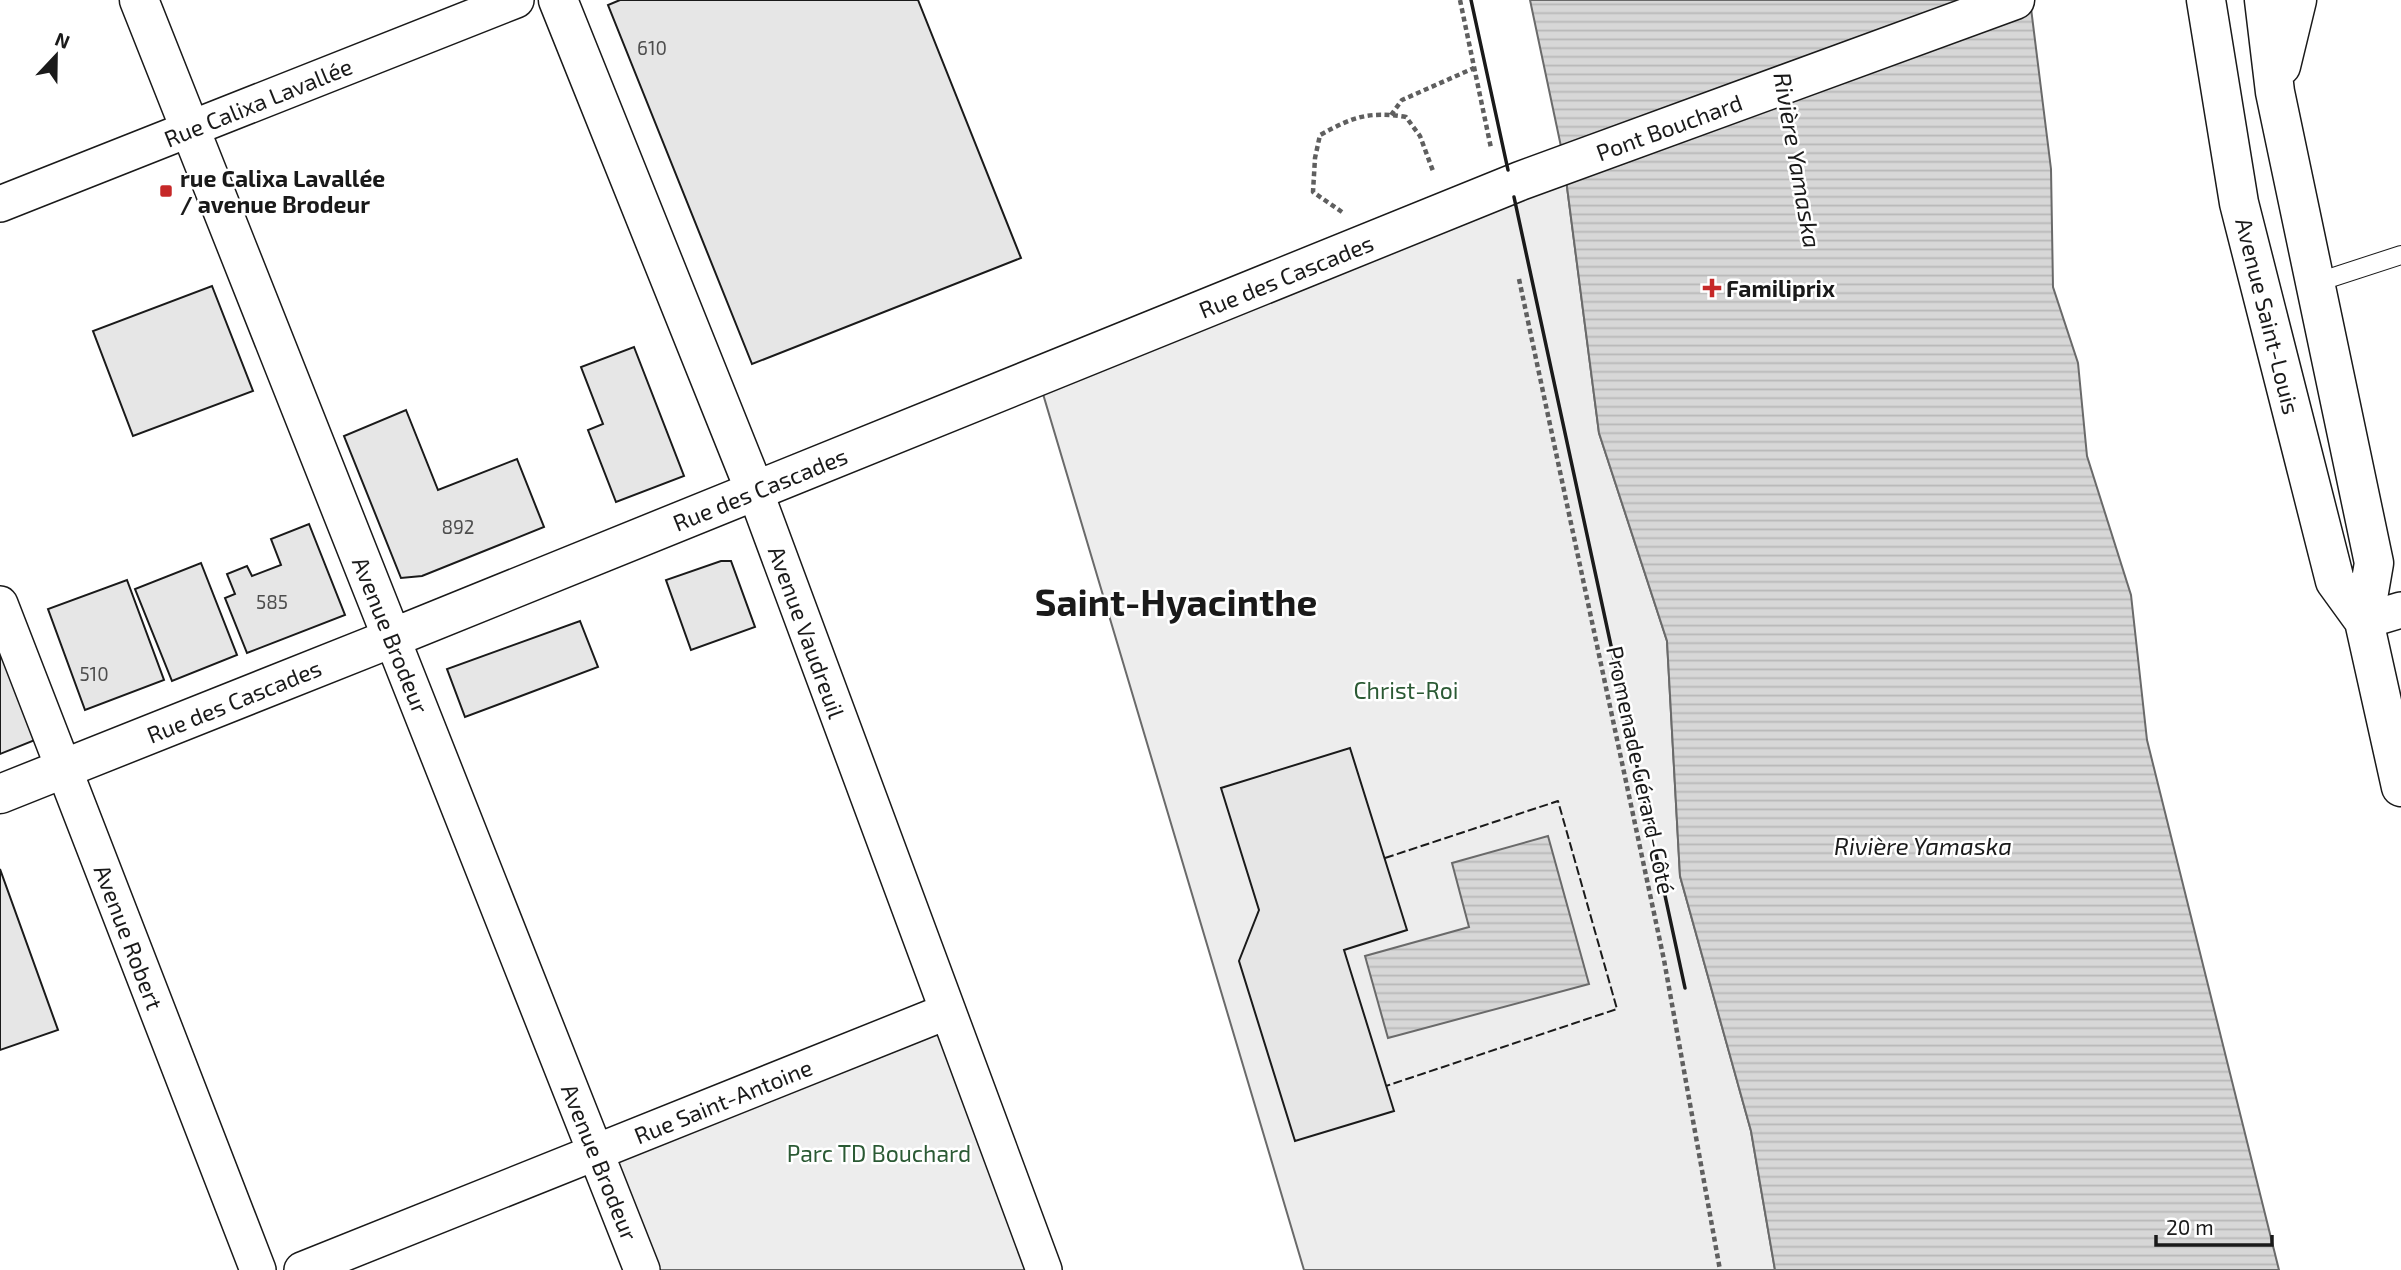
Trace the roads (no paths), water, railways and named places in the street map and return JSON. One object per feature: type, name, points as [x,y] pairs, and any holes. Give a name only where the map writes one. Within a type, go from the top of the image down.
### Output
[{"type":"main road","name":"Avenue Brodeur","points":[[139,0],[392,638]]},
{"type":"main road","name":"Avenue Vaudreuil","points":[[558,0],[755,491]]},
{"type":"main road","name":"Pont Bouchard","points":[[1520,181],[2015,0]]},
{"type":"main road","name":"Avenue Saint-Louis","points":[[2206,0],[2239,203],[2335,581],[2364,621]]},
{"type":"main road","name":"Avenue Saint-Louis","points":[[2264,0],[2275,92],[2374,563],[2364,621],[2401,787]]},
{"type":"main road","points":[[2275,92],[2297,0]]},
{"type":"main road","name":"Rue des Cascades","points":[[0,794],[1520,181]]},
{"type":"street","name":"Rue Calixa Lavallée","points":[[0,204],[516,0]]},
{"type":"street","name":"Avenue Vaudreuil","points":[[755,491],[1044,1270]]},
{"type":"street","name":"Avenue Robert","points":[[0,604],[258,1270]]},
{"type":"street","points":[[2364,621],[2401,610]]},
{"type":"street","name":"Avenue Brodeur","points":[[392,638],[642,1270]]},
{"type":"street","name":"Rue Saint-Antoine","points":[[302,1270],[948,1011]]},
{"type":"lane","points":[[2315,284],[2401,255]]},
{"type":"water","name":"Rivière Yamaska","points":[[1530,0],[2030,0],[2051,169],[2053,287],[2078,363],[2087,456],[2131,595],[2147,740],[2279,1270],[1775,1270],[1751,1131],[1680,876],[1667,641],[1599,433],[1563,156]]},
{"type":"water","points":[[1548,836],[1589,984],[1388,1038],[1365,956],[1469,927],[1452,863]]},
{"type":"place","name":"rue Calixa Lavallée / avenue Brodeur","points":[[166,191]]},
{"type":"place","name":"Familiprix","points":[[1712,288]]},
{"type":"district","name":"Saint-Hyacinthe","points":[[1176,601]]},
{"type":"park label","name":"Christ-Roi","points":[[1406,690]]},
{"type":"park label","name":"Parc TD Bouchard","points":[[879,1153]]}]
